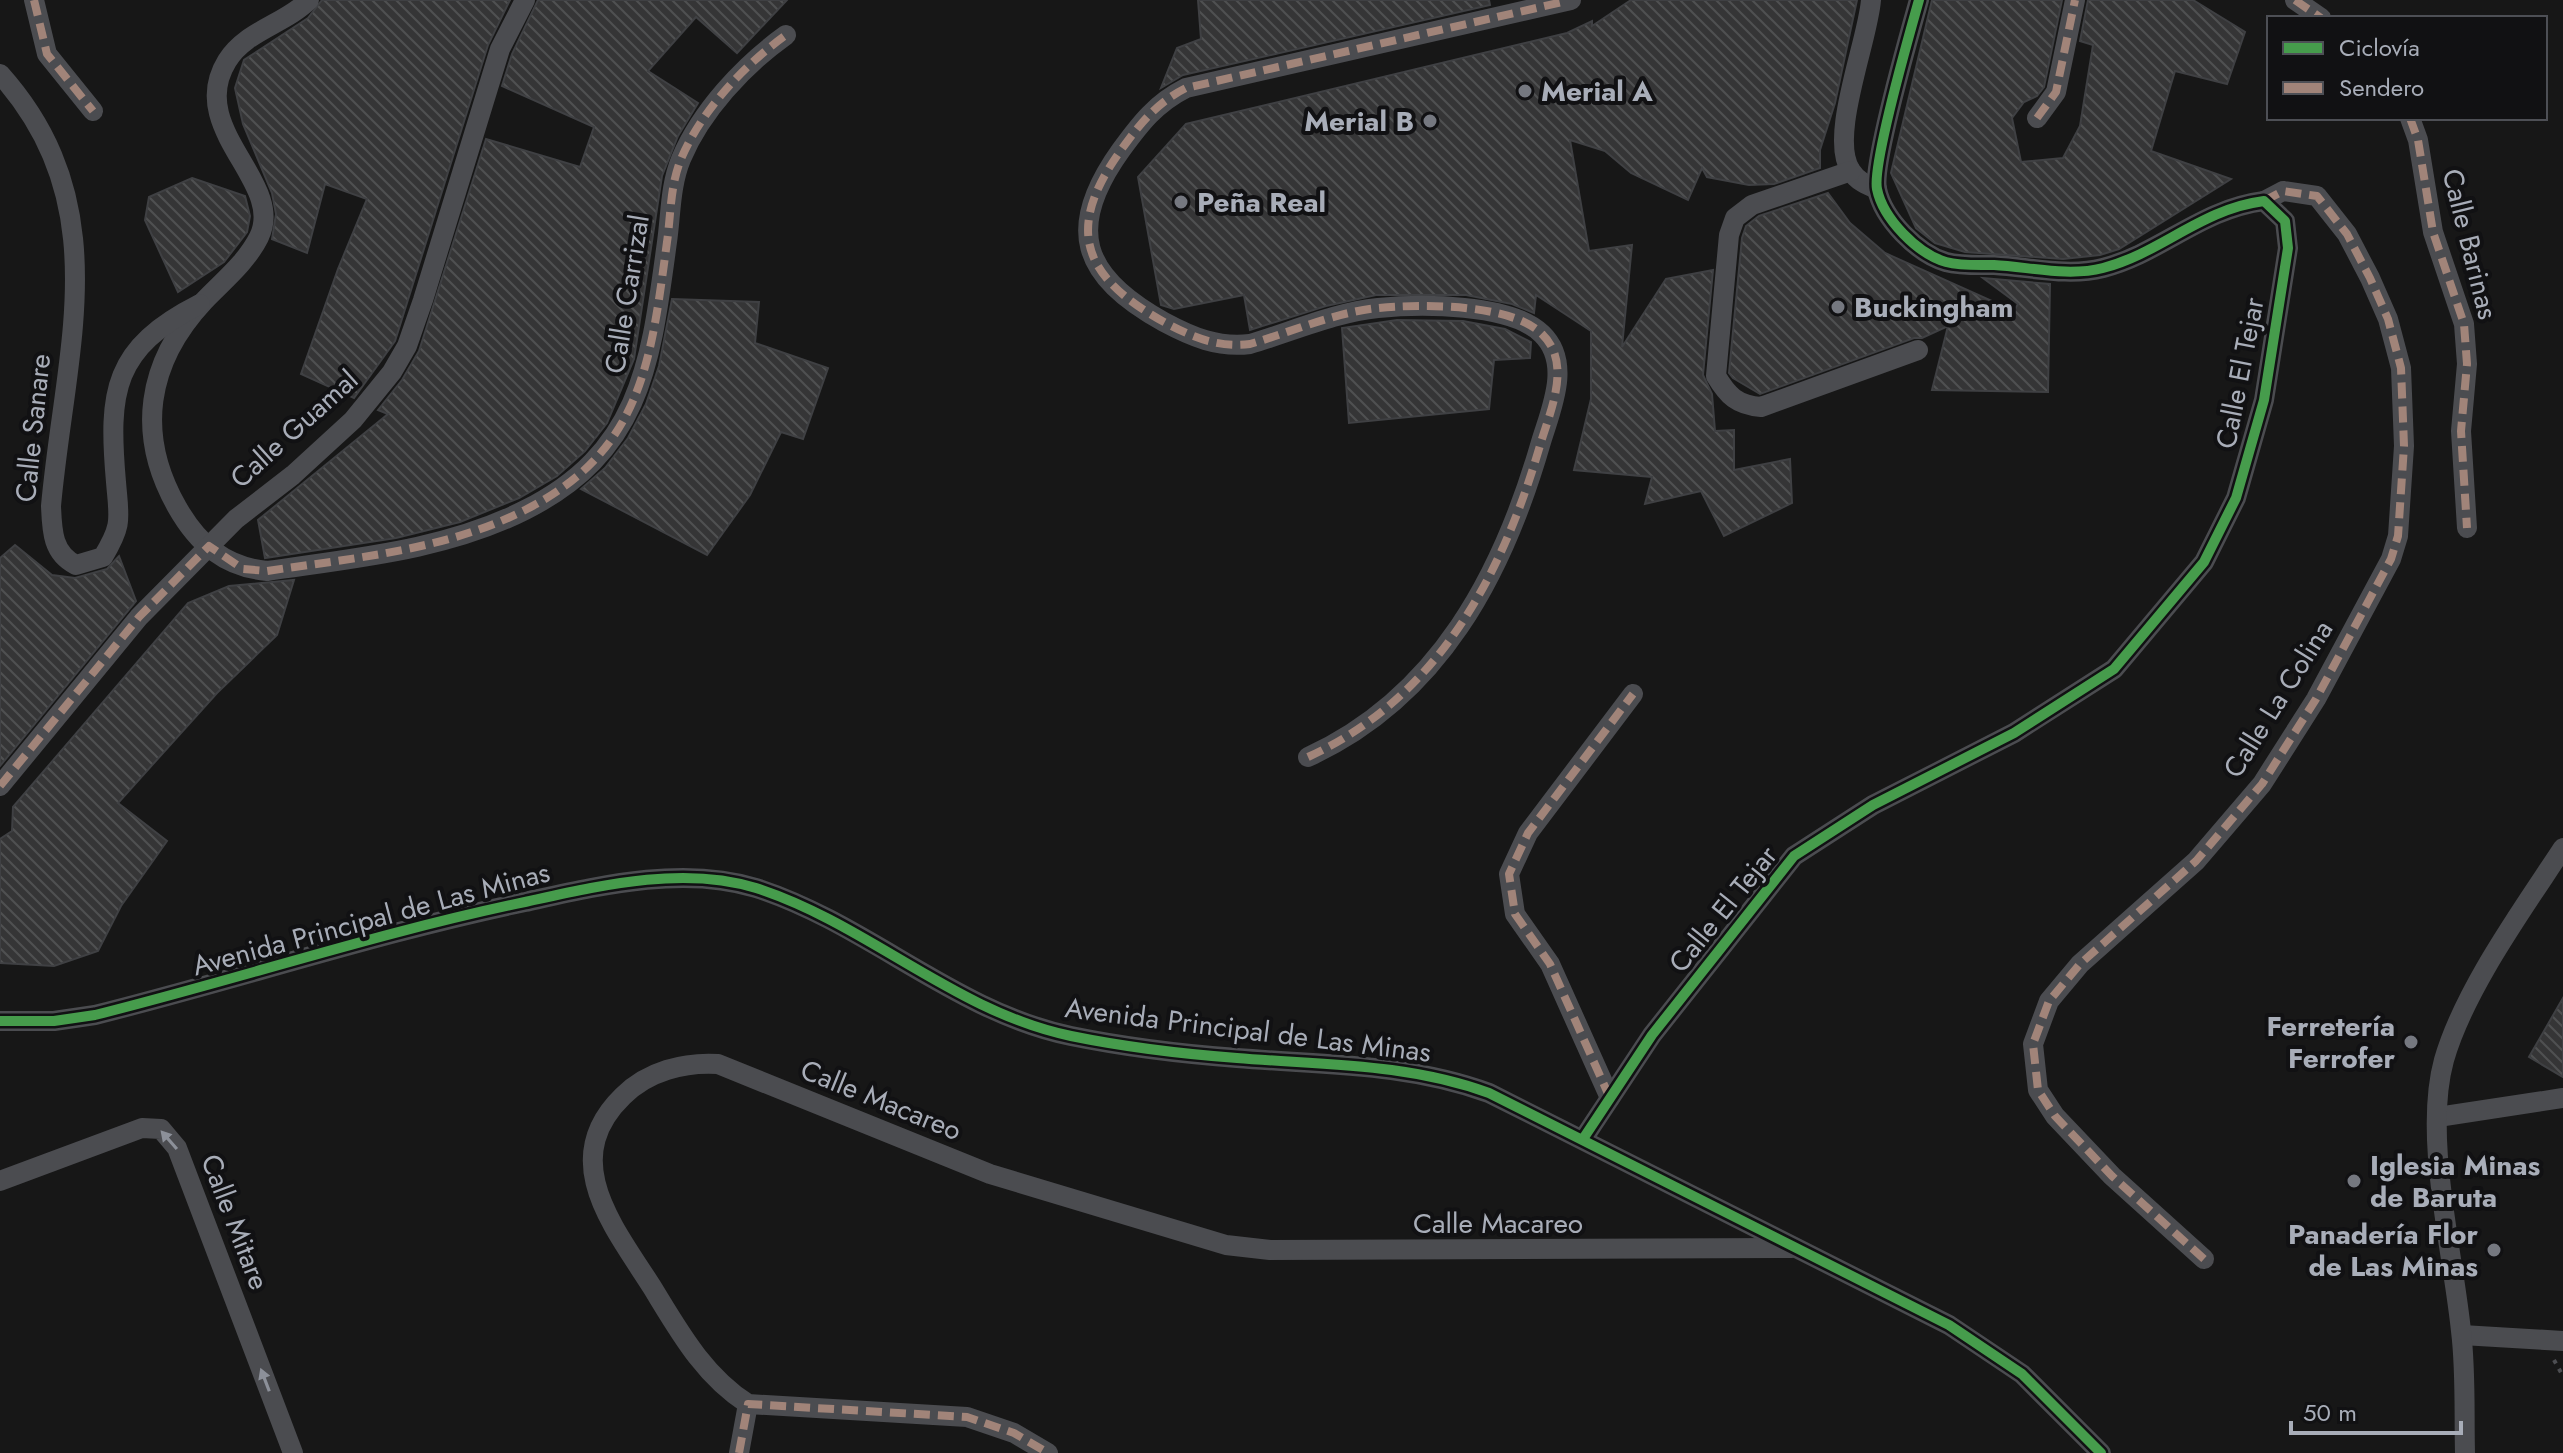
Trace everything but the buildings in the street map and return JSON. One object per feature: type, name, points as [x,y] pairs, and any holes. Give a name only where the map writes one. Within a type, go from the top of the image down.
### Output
[{"type":"street","points":[[34,0],[47,54],[93,111]]},
{"type":"street","points":[[203,302],[228,279],[260,235],[262,218],[252,179],[214,104],[217,84],[227,60],[240,46],[297,11],[309,0]]},
{"type":"street","name":"Calle Guamal","points":[[0,786],[139,617],[236,519],[293,475],[353,420],[392,372],[407,346],[423,300],[500,49],[525,0]]},
{"type":"street","points":[[1308,757],[1348,739],[1377,717],[1415,682],[1466,618],[1516,522],[1532,477],[1552,410],[1556,356],[1541,333],[1527,322],[1494,312],[1436,308],[1376,308],[1250,344],[1209,343],[1150,314],[1122,295],[1096,261],[1087,240],[1087,215],[1092,198],[1101,179],[1149,113],[1165,99],[1186,88],[1567,0]]},
{"type":"street","points":[[1871,0],[1869,26],[1847,107],[1845,136],[1851,171],[1862,182],[1877,189]]},
{"type":"street","points":[[1919,0],[1882,153],[1877,189],[1890,216],[1917,248],[1946,262],[2051,271],[2104,268],[2233,205],[2264,201]]},
{"type":"street","points":[[2037,118],[2056,92],[2075,0]]},
{"type":"street","points":[[2295,0],[2318,16]]},
{"type":"street","name":"Calle Carrizal","points":[[203,302],[178,336],[152,393],[151,442],[166,487],[186,523],[209,546],[243,569],[267,571],[428,544],[469,534],[524,511],[588,467],[621,429],[638,394],[660,293],[670,206],[681,159],[726,92],[759,54],[786,35]]},
{"type":"street","name":"Calle Sanare","points":[[0,74],[39,123],[59,168],[72,217],[76,269],[74,309],[51,506],[53,536],[63,558],[76,565],[103,557],[120,527],[111,428],[115,391],[124,371],[139,348],[165,322],[203,302]]},
{"type":"street","name":"Calle Barinas","points":[[2411,120],[2418,140],[2433,232],[2464,324],[2467,364],[2461,431],[2467,528]]},
{"type":"street","points":[[1851,171],[1752,205],[1735,218],[1729,235],[1716,376],[1728,396],[1745,406],[1761,407],[1918,350]]},
{"type":"street","name":"Calle La Colina","points":[[2204,1259],[2112,1176],[2055,1116],[2038,1090],[2033,1044],[2049,1001],[2080,964],[2196,861],[2281,757],[2372,598],[2398,536],[2404,446],[2401,368],[2388,319],[2347,234],[2317,196],[2283,191],[2264,201]]},
{"type":"street","name":"Calle El Tejar","points":[[1583,1139],[1652,1035],[1794,856],[1873,805],[2014,733],[2114,669],[2204,562],[2236,498],[2264,400],[2288,248],[2285,221],[2264,201]]},
{"type":"street","points":[[1610,1098],[1550,964],[1515,914],[1509,874],[1528,833],[1633,694]]},
{"type":"street","points":[[2465,1453],[2462,1335],[2439,1155],[2438,1117],[2443,1062],[2462,1011],[2563,848]]},
{"type":"street","name":"Avenida Principal de Las Minas","points":[[0,1021],[28,1023],[95,1015],[447,918],[585,889],[702,879],[753,887],[799,905],[890,952],[987,1010],[1030,1026],[1072,1037],[1236,1058],[1350,1065],[1447,1078],[1524,1108],[1949,1325],[1993,1353],[2044,1395],[2101,1453]]},
{"type":"street","name":"Calle Macareo","points":[[748,1404],[705,1369],[686,1342],[607,1216],[594,1173],[593,1149],[598,1127],[612,1106],[632,1087],[676,1066],[718,1064],[990,1174],[1226,1245],[1270,1250],[1376,1251],[1796,1248]]},
{"type":"street","points":[[2438,1117],[2563,1098]]},
{"type":"street","name":"Calle Mitare","points":[[0,1181],[142,1128],[161,1129],[177,1148],[293,1453]]},
{"type":"street","points":[[2462,1335],[2563,1341]]},
{"type":"street","points":[[739,1453],[748,1404],[967,1417],[1014,1433],[1048,1453]]},
{"type":"marked path","points":[[34,0],[47,54],[93,111]]},
{"type":"marked path","points":[[2037,118],[2056,92],[2075,0]]},
{"type":"marked path","points":[[2295,0],[2318,16]]},
{"type":"marked path","points":[[1308,757],[1354,732],[1394,701],[1429,666],[1459,626],[1485,584],[1525,491],[1554,401],[1558,372],[1556,358],[1542,334],[1528,324],[1488,311],[1440,306],[1362,310],[1250,344],[1206,340],[1164,322],[1114,287],[1099,268],[1090,248],[1088,227],[1092,203],[1103,178],[1135,131],[1157,107],[1186,88],[1567,1]]},
{"type":"marked path","points":[[0,786],[139,617],[209,546],[243,569],[267,571],[399,551],[495,524],[564,486],[595,460],[618,430],[634,398],[646,363],[655,325],[673,190],[681,159],[700,124],[725,90],[786,35]]},
{"type":"marked path","points":[[2411,120],[2418,140],[2433,232],[2464,324],[2467,364],[2461,431],[2467,528]]},
{"type":"marked path","points":[[2204,1259],[2112,1176],[2055,1116],[2038,1090],[2033,1044],[2049,1001],[2080,964],[2196,861],[2262,784],[2316,699],[2391,559],[2398,536],[2404,446],[2401,368],[2388,319],[2347,234],[2317,196],[2283,191],[2264,201]]},
{"type":"marked path","points":[[1610,1098],[1550,964],[1515,914],[1509,874],[1528,833],[1633,694]]},
{"type":"marked path","points":[[739,1453],[748,1404],[967,1417],[1014,1433],[1048,1453]]},
{"type":"cycle path","points":[[1583,1139],[1652,1035],[1794,856],[1873,805],[2014,733],[2114,669],[2204,562],[2236,498],[2264,400],[2288,248],[2285,221],[2264,201],[2241,206],[2220,213],[2124,261],[2090,271],[2063,272],[1958,264],[1935,258],[1903,234],[1886,212],[1877,189],[1880,153],[1919,0]]},
{"type":"cycle path","points":[[0,1021],[54,1021],[95,1015],[417,927],[611,884],[670,878],[728,881],[797,904],[989,1008],[1071,1036],[1196,1054],[1396,1071],[1458,1083],[1489,1093],[1949,1325],[2022,1374],[2101,1453]]},
{"type":"place","name":"Merial A","points":[[1525,91]]},
{"type":"place","name":"Merial B","points":[[1430,121]]},
{"type":"place","name":"Peña Real","points":[[1181,202]]},
{"type":"place","name":"Buckingham","points":[[1838,307]]},
{"type":"place","name":"Ferretería Ferrofer","points":[[2411,1042]]},
{"type":"place","name":"Iglesia Minas de Baruta","points":[[2354,1181]]},
{"type":"place","name":"Panadería Flor de Las Minas","points":[[2494,1250]]}]
